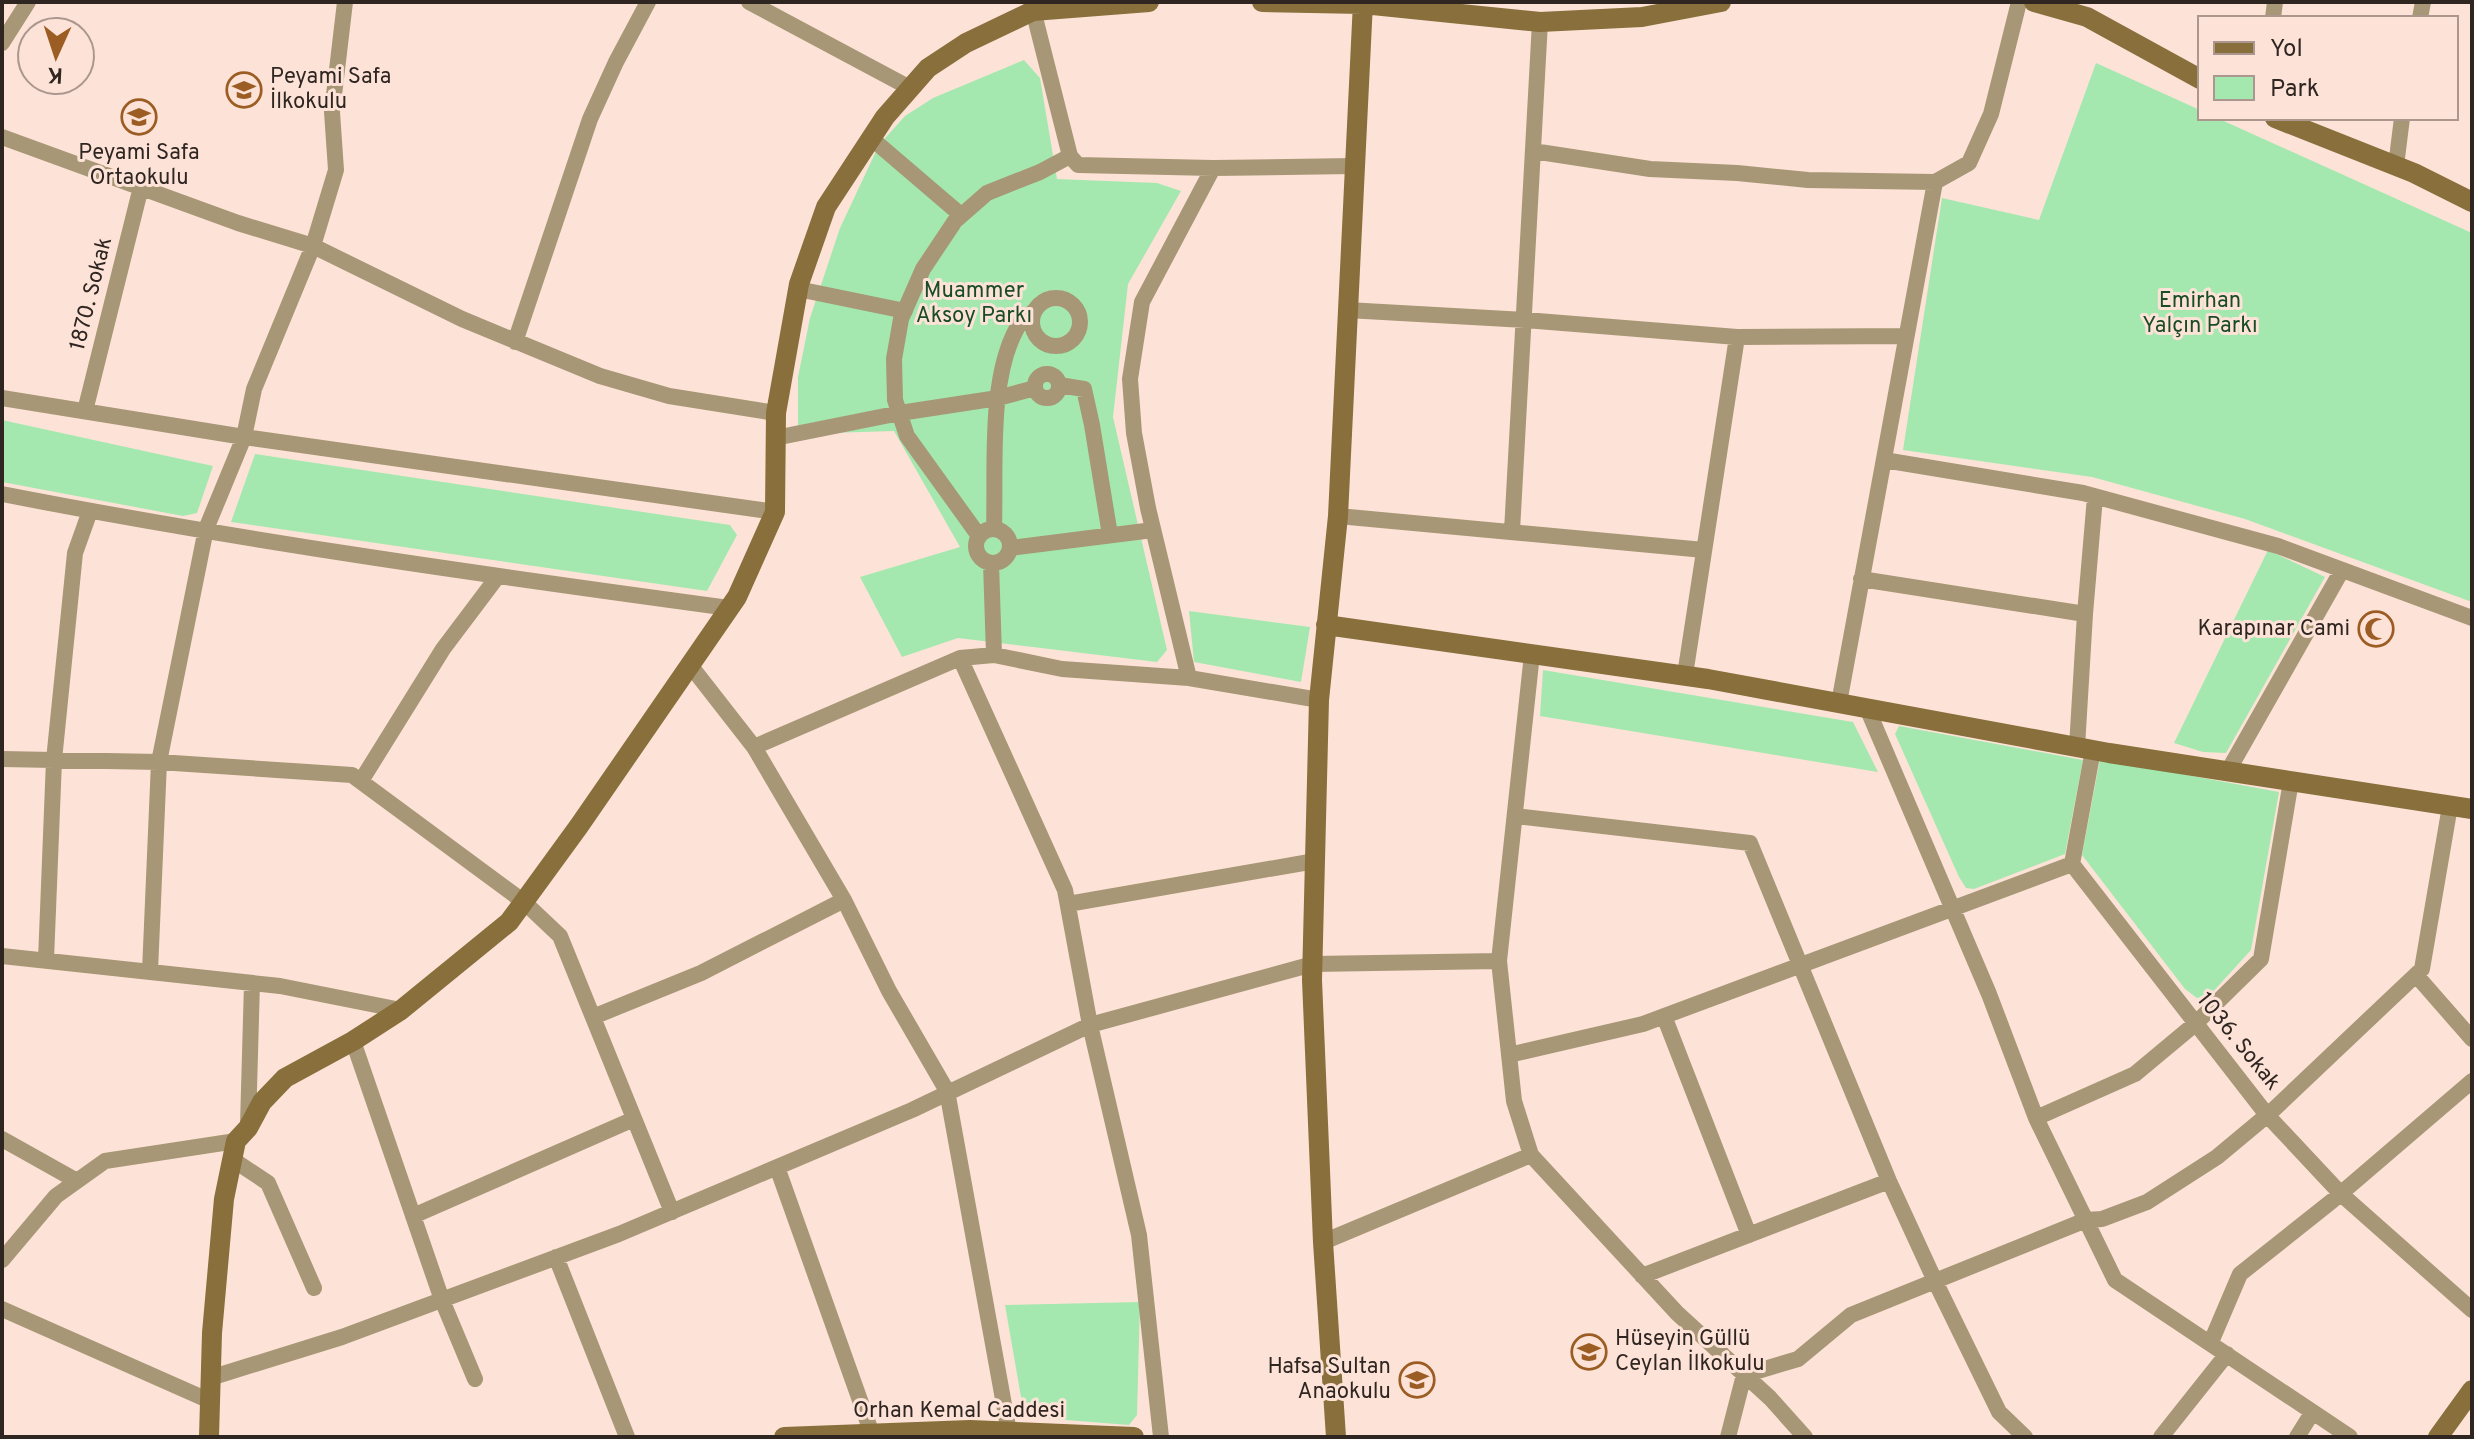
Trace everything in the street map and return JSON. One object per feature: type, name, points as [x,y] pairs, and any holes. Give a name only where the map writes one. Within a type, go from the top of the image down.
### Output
[{"type":"street","points":[[2,43],[28,2]]},
{"type":"street","points":[[150,971],[159,762],[206,529],[244,437],[254,389],[313,246],[336,170],[332,112],[345,2]]},
{"type":"street","points":[[515,342],[590,119],[648,2]]},
{"type":"street","points":[[749,2],[910,88]]},
{"type":"street","points":[[239,1143],[262,1102],[285,1078],[353,1041],[401,1010],[509,922],[737,597],[775,512],[776,413],[798,289],[826,207],[885,117],[928,68],[1032,6],[1149,2]]},
{"type":"street","points":[[1262,2],[1363,3],[1540,22],[1721,2]]},
{"type":"street","points":[[1533,151],[1650,169],[1808,180],[1935,182],[1969,163],[1991,114],[2019,2]]},
{"type":"street","points":[[2034,2],[2087,17],[2198,78]]},
{"type":"street","points":[[1336,1437],[1323,1242],[1313,964],[1319,700],[1338,516],[1363,3]]},
{"type":"street","points":[[1032,6],[1070,156],[1078,165],[1213,168],[1354,166]]},
{"type":"street","points":[[1512,531],[1540,22]]},
{"type":"street","points":[[2280,120],[2396,166],[2472,202]]},
{"type":"street","points":[[2396,166],[2402,120]]},
{"type":"street","points":[[2,137],[238,223],[313,246],[515,342],[600,376],[669,396],[776,413]]},
{"type":"street","points":[[871,138],[961,215]]},
{"type":"street","points":[[991,563],[1006,558],[1010,548],[1005,533],[986,532],[907,436],[895,400],[894,359],[905,311],[923,269],[938,243],[961,215],[987,193],[1070,156]]},
{"type":"street","points":[[1189,678],[1153,530],[1134,433],[1130,379],[1142,302],[1213,168]]},
{"type":"street","points":[[1839,703],[1935,182]]},
{"type":"street","name":"1870. Sokak","points":[[85,411],[141,187]]},
{"type":"street","points":[[798,289],[905,311]]},
{"type":"street","points":[[1347,310],[1737,337],[1906,336]]},
{"type":"street","points":[[991,563],[977,554],[976,542],[986,532],[1002,361],[1018,325],[1034,311]]},
{"type":"street","points":[[1685,675],[1737,337]]},
{"type":"street","points":[[775,438],[900,413],[998,398],[1035,388],[1037,380],[1046,374],[1053,376],[1059,385],[1084,389],[1110,535]]},
{"type":"street","points":[[2,398],[244,437],[775,512]]},
{"type":"street","points":[[1884,460],[2095,497],[2278,546],[2472,618]]},
{"type":"street","points":[[2,494],[90,511],[498,576],[729,608]]},
{"type":"street","points":[[1509,1055],[1643,1024],[2072,864],[2085,749],[2085,614],[2095,497]]},
{"type":"street","points":[[46,960],[54,760],[75,553],[90,511]]},
{"type":"street","points":[[1338,516],[1704,550]]},
{"type":"street","points":[[1010,548],[1153,530]]},
{"type":"street","points":[[991,563],[994,655]]},
{"type":"street","points":[[2228,771],[2342,570]]},
{"type":"street","points":[[361,781],[443,649],[498,576]]},
{"type":"street","points":[[1861,579],[2085,614]]},
{"type":"street","points":[[1326,625],[1685,675],[2085,749],[2472,809]]},
{"type":"street","points":[[1532,654],[1499,961],[1514,1101],[1531,1155],[1677,1313],[1770,1398],[1805,1437]]},
{"type":"street","points":[[754,747],[960,658],[994,655],[1062,669],[1189,678],[1319,700]]},
{"type":"street","points":[[960,658],[1065,890],[1090,1025],[1139,1235],[1161,1437]]},
{"type":"street","points":[[690,665],[754,747],[844,900],[889,991],[947,1091],[1009,1432]]},
{"type":"street","points":[[1867,708],[1989,994],[2036,1118],[2115,1280],[2350,1437]]},
{"type":"street","points":[[2,759],[159,762],[352,775],[361,781],[524,902],[560,936],[672,1212]]},
{"type":"street","points":[[2036,1118],[2135,1074],[2195,1024],[2261,959],[2291,781]]},
{"type":"street","points":[[1744,1375],[1798,1359],[1851,1315],[2086,1220],[2102,1219],[2147,1202],[2217,1157],[2267,1115],[2422,969],[2450,806]]},
{"type":"street","points":[[1515,816],[1750,843],[1889,1181],[1935,1281],[1999,1412],[2025,1437]]},
{"type":"street","points":[[1068,904],[1315,861]]},
{"type":"street","name":"1036. Sokak","points":[[2072,864],[2267,1115],[2341,1194],[2472,1310]]},
{"type":"street","points":[[593,1017],[701,973],[844,900]]},
{"type":"street","points":[[2,956],[252,983],[401,1010]]},
{"type":"street","points":[[210,1378],[342,1337],[672,1212],[912,1110],[1090,1025],[1313,964],[1499,961]]},
{"type":"street","points":[[2416,975],[2472,1039]]},
{"type":"street","points":[[209,1437],[210,1378],[224,1199],[239,1143],[252,983]]},
{"type":"street","points":[[1664,1016],[1749,1235]]},
{"type":"street","points":[[353,1041],[442,1300],[475,1379]]},
{"type":"street","points":[[2211,1342],[2240,1274],[2341,1194],[2472,1081]]},
{"type":"street","points":[[413,1216],[634,1119]]},
{"type":"street","points":[[2,1139],[77,1181]]},
{"type":"street","points":[[2,1260],[56,1196],[105,1161],[239,1143]]},
{"type":"street","points":[[239,1143],[268,1183],[314,1288]]},
{"type":"street","points":[[1323,1242],[1531,1155]]},
{"type":"street","points":[[777,1167],[872,1434]]},
{"type":"street","points":[[1642,1276],[1889,1181]]},
{"type":"street","points":[[556,1257],[627,1437]]},
{"type":"street","points":[[2,1309],[210,1401]]},
{"type":"street","points":[[2161,1437],[2227,1354]]},
{"type":"street","points":[[1728,1437],[1744,1375]]},
{"type":"street","points":[[2438,1437],[2472,1390]]},
{"type":"street","points":[[2297,1437],[2312,1413]]},
{"type":"street","name":"Orhan Kemal Caddesi","points":[[784,1437],[970,1430],[1134,1437]]},
{"type":"green space","name":"Muammer Aksoy Parkı","points":[[1024,60],[1040,78],[1057,179],[1157,183],[1181,191],[1128,284],[1113,417],[1167,650],[1157,662],[958,638],[902,657],[860,577],[960,547],[894,431],[798,434],[798,377],[810,318],[840,228],[879,145],[905,116],[933,98]]},
{"type":"green space","name":"Emirhan Yalçın Parkı","points":[[2096,63],[2198,109],[2198,120],[2221,120],[2472,233],[2472,602],[2245,519],[2092,477],[1903,450],[1942,198],[2039,220]]},
{"type":"green space","points":[[2,420],[213,466],[197,513],[183,516],[2,482]]},
{"type":"green space","points":[[255,454],[730,525],[737,535],[707,591],[231,522]]},
{"type":"green space","points":[[2268,550],[2325,577],[2226,753],[2203,752],[2174,743]]},
{"type":"green space","points":[[1189,611],[1310,627],[1301,682],[1194,662]]},
{"type":"green space","points":[[1543,670],[1853,722],[1878,772],[1540,716]]},
{"type":"green space","points":[[1899,726],[2083,760],[2065,854],[1974,889],[1966,888],[1895,734]]},
{"type":"green space","points":[[2100,759],[2279,792],[2251,950],[2210,995],[2197,998],[2185,989],[2082,855]]},
{"type":"green space","points":[[1140,1302],[1137,1415],[1129,1425],[1040,1418],[1021,1397],[1005,1305]]},
{"type":"place","name":"Peyami Safa İlkokulu","points":[[244,90]]},
{"type":"place","name":"Peyami Safa Ortaokulu","points":[[139,117]]},
{"type":"place","name":"Karapınar Cami","points":[[2376,629]]},
{"type":"place","name":"Hüseyin Güllü Ceylan İlkokulu","points":[[1589,1352]]},
{"type":"place","name":"Hafsa Sultan Anaokulu","points":[[1417,1380]]}]
